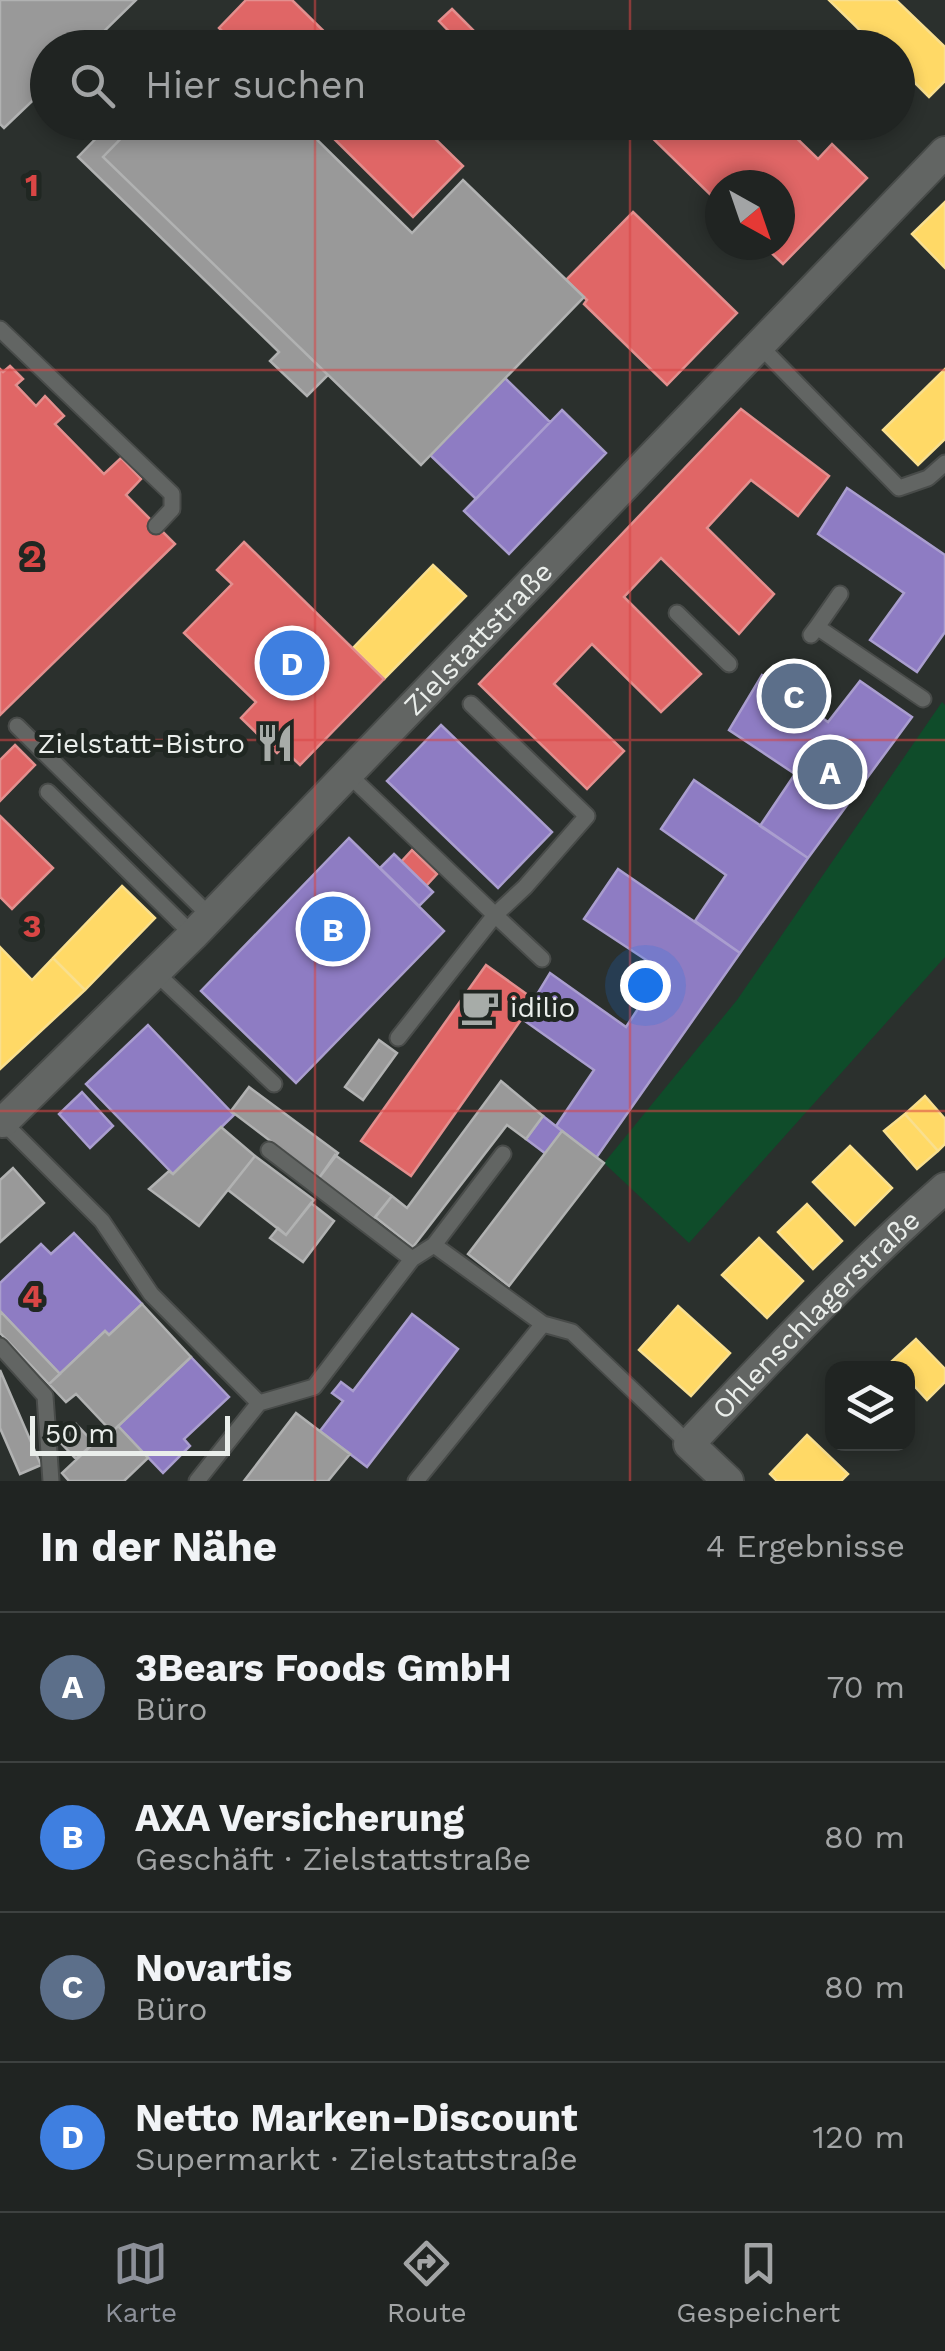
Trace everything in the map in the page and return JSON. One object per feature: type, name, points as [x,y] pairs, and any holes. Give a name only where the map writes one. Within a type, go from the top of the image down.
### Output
[{"type":"street","name":"Zielstattstraße","points":[[3,1122],[202,926],[945,152]]},
{"type":"street","name":"Ohlenschlagerstraße","points":[[689,1444],[887,1239],[945,1188]]},
{"type":"street","points":[[689,1444],[728,1481]]},
{"type":"lane","points":[[0,328],[172,494],[172,508],[156,526]]},
{"type":"lane","points":[[758,344],[899,488],[928,478],[945,463]]},
{"type":"lane","points":[[840,594],[814,631],[923,699]]},
{"type":"lane","points":[[677,613],[729,664]]},
{"type":"lane","points":[[398,1038],[495,914],[525,887],[587,816],[471,704]]},
{"type":"lane","points":[[17,726],[202,926]]},
{"type":"lane","points":[[348,774],[542,959]]},
{"type":"lane","points":[[48,792],[202,926]]},
{"type":"lane","points":[[156,973],[274,1084]]},
{"type":"lane","points":[[3,1122],[102,1221],[151,1294],[259,1403]]},
{"type":"lane","points":[[268,1150],[412,1259]]},
{"type":"lane","points":[[197,1481],[259,1403],[314,1387],[412,1259],[434,1245],[502,1154]]},
{"type":"lane","points":[[434,1245],[543,1324],[572,1332],[689,1444]]},
{"type":"lane","points":[[416,1481],[543,1324]]},
{"type":"lane","points":[[0,1346],[45,1396],[51,1481]]},
{"type":"green space","points":[[942,702],[945,957],[689,1243],[604,1163],[737,1000]]},
{"type":"building: Wohnen","points":[[829,0],[896,0],[945,47],[945,81],[929,97],[915,83],[915,30],[860,30]]},
{"type":"building: Wohnen","points":[[945,202],[945,268],[912,234]]},
{"type":"building: Wohnen","points":[[945,369],[945,439],[918,465],[883,430]]},
{"type":"building: Wohnen","points":[[433,565],[466,596],[384,679],[353,648]]},
{"type":"building: Wohnen","points":[[122,886],[155,918],[85,990],[53,958]]},
{"type":"building: Wohnen","points":[[0,947],[32,980],[53,958],[85,990],[0,1069]]},
{"type":"building: Wohnen","points":[[925,1096],[945,1119],[945,1144],[938,1151],[905,1114]]},
{"type":"building: Wohnen","points":[[905,1114],[938,1151],[917,1169],[884,1131]]},
{"type":"building: Wohnen","points":[[850,1146],[892,1188],[855,1225],[813,1182]]},
{"type":"building: Wohnen","points":[[807,1204],[842,1241],[813,1269],[778,1232]]},
{"type":"building: Wohnen","points":[[759,1238],[803,1281],[767,1318],[722,1275]]},
{"type":"building: Wohnen","points":[[678,1306],[730,1353],[691,1396],[639,1350]]},
{"type":"building: Wohnen","points":[[916,1339],[945,1369],[945,1382],[927,1400],[915,1387],[915,1361],[892,1361]]},
{"type":"building: Wohnen","points":[[807,1435],[848,1474],[841,1481],[777,1481],[770,1474]]},
{"type":"building: Handel","points":[[246,0],[292,0],[323,30],[221,30]]},
{"type":"building: Handel","points":[[452,9],[473,30],[448,30],[439,21]]},
{"type":"building: Handel","points":[[335,140],[436,140],[463,166],[413,217]]},
{"type":"building: Handel","points":[[654,140],[798,140],[818,159],[832,144],[867,178],[795,252],[795,170],[705,170],[705,189]]},
{"type":"building: Handel","points":[[633,212],[737,313],[667,385],[584,304],[587,300],[566,280]]},
{"type":"building: Handel","points":[[10,366],[23,379],[16,385],[36,406],[45,396],[64,416],[55,424],[104,474],[121,458],[141,479],[126,495],[175,544],[0,715],[0,369],[3,372]]},
{"type":"building: Handel","points":[[741,409],[829,476],[798,516],[751,480],[707,528],[774,594],[739,634],[661,558],[624,597],[701,674],[661,712],[592,644],[554,684],[624,751],[587,789],[479,684]]},
{"type":"building: Handel","points":[[244,542],[384,679],[300,765],[282,748],[277,753],[241,718],[256,702],[184,633],[232,584],[217,570]]},
{"type":"building: Handel","points":[[15,745],[35,765],[0,801],[0,760]]},
{"type":"building: Handel","points":[[0,816],[53,868],[12,909],[0,897]]},
{"type":"building: Handel","points":[[412,850],[437,874],[426,886],[401,862]]},
{"type":"building: Handel","points":[[486,965],[535,1000],[411,1176],[361,1141]]},
{"type":"building: Büros","points":[[505,378],[550,422],[476,499],[430,455]]},
{"type":"building: Büros","points":[[562,410],[606,453],[509,554],[464,511]]},
{"type":"building: Büros","points":[[847,488],[945,555],[945,632],[917,672],[870,640],[904,593],[818,534]]},
{"type":"building: Büros","points":[[762,675],[828,722],[860,681],[912,717],[808,858],[760,826],[795,774],[729,730]]},
{"type":"building: Büros","points":[[441,725],[552,832],[498,888],[387,781]]},
{"type":"building: Büros","points":[[694,780],[808,858],[740,953],[695,921],[726,875],[661,829]]},
{"type":"building: Büros","points":[[349,838],[444,931],[296,1083],[201,991]]},
{"type":"building: Büros","points":[[394,854],[433,892],[419,906],[380,868]]},
{"type":"building: Büros","points":[[618,869],[740,953],[596,1158],[556,1126],[594,1070],[522,1019],[550,973],[626,1027],[663,971],[584,919]]},
{"type":"building: Büros","points":[[148,1025],[234,1115],[173,1174],[86,1084]]},
{"type":"building: Büros","points":[[82,1092],[113,1126],[90,1148],[59,1114]]},
{"type":"building: Büros","points":[[543,1116],[562,1131],[546,1154],[526,1139]]},
{"type":"building: Büros","points":[[74,1233],[142,1304],[109,1335],[105,1331],[60,1374],[0,1311],[0,1283],[41,1244],[51,1254]]},
{"type":"building: Büros","points":[[412,1314],[458,1349],[367,1467],[320,1431],[343,1401],[332,1393],[341,1382],[353,1391]]},
{"type":"building: Büros","points":[[191,1357],[229,1397],[184,1439],[190,1446],[163,1473],[118,1426]]},
{"type":"building: Industrie","points":[[0,0],[136,0],[105,30],[30,30],[30,103],[4,128],[0,124]]},
{"type":"building: Industrie","points":[[95,140],[120,140],[103,157],[328,375],[307,396],[270,361],[279,352],[78,157]]},
{"type":"building: Industrie","points":[[120,140],[317,140],[412,233],[463,180],[584,297],[421,465],[103,157]]},
{"type":"building: Industrie","points":[[379,1040],[397,1053],[363,1100],[345,1087]]},
{"type":"building: Industrie","points":[[501,1081],[543,1116],[526,1139],[507,1125],[413,1247],[375,1217],[392,1196],[407,1208]]},
{"type":"building: Industrie","points":[[249,1087],[338,1153],[319,1178],[231,1111]]},
{"type":"building: Industrie","points":[[221,1127],[255,1156],[199,1226],[149,1189],[169,1171],[173,1174]]},
{"type":"building: Industrie","points":[[562,1131],[604,1163],[509,1286],[468,1254]]},
{"type":"building: Industrie","points":[[335,1155],[392,1196],[374,1219],[319,1178]]},
{"type":"building: Industrie","points":[[255,1156],[314,1200],[286,1235],[228,1190]]},
{"type":"building: Industrie","points":[[13,1168],[44,1203],[0,1242],[0,1180]]},
{"type":"building: Industrie","points":[[311,1203],[334,1221],[303,1262],[270,1238],[278,1228],[286,1235]]},
{"type":"building: Industrie","points":[[142,1304],[191,1357],[112,1432],[76,1394],[66,1402],[49,1384],[105,1331],[109,1335]]},
{"type":"building: Industrie","points":[[0,1311],[60,1374],[49,1384],[0,1333]]},
{"type":"building: Industrie","points":[[0,1370],[41,1465],[20,1474],[0,1428]]},
{"type":"building: Industrie","points":[[296,1413],[350,1454],[328,1481],[244,1481]]},
{"type":"building: Industrie","points":[[76,1424],[94,1443],[76,1459],[59,1441]]},
{"type":"building: Industrie","points":[[118,1426],[148,1458],[124,1481],[69,1481],[62,1473],[109,1429],[112,1432]]},
{"type":"place","name":"Netto Marken-Discount","points":[[292,663]]},
{"type":"place","name":"Novartis","points":[[794,696]]},
{"type":"place","name":"Zielstatt-Bistro","points":[[275,743]]},
{"type":"place","name":"3Bears Foods GmbH","points":[[830,772]]},
{"type":"place","name":"AXA Versicherung","points":[[333,929]]},
{"type":"place","name":"idilio","points":[[480,1007]]}]
